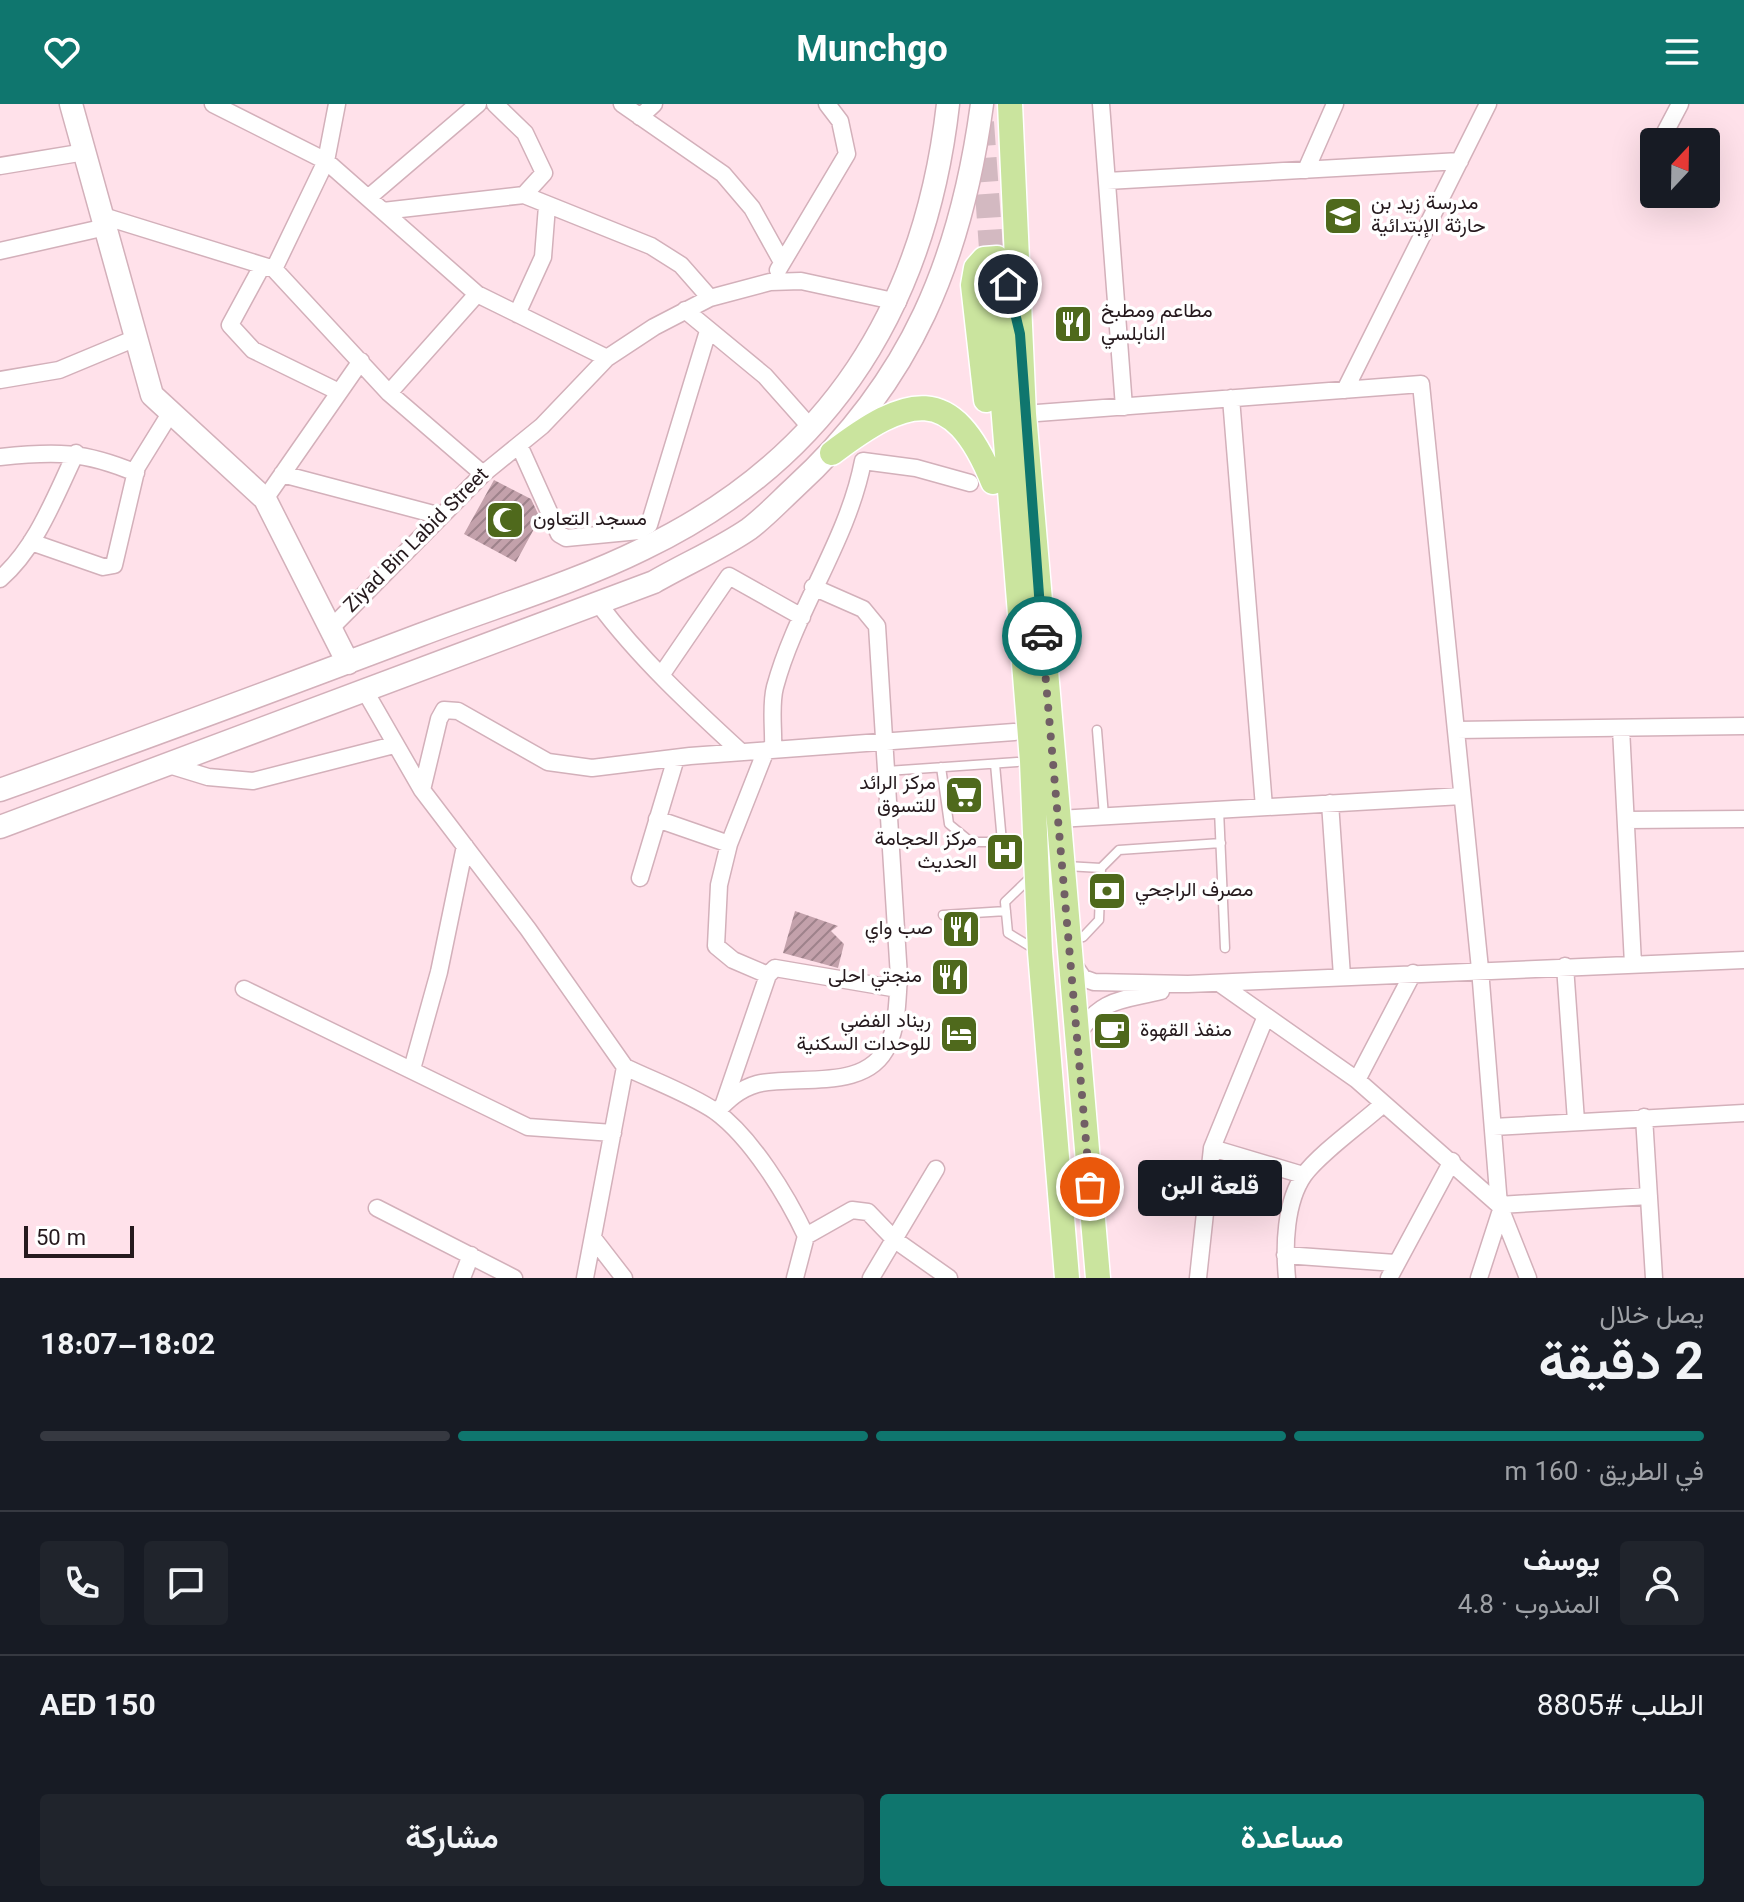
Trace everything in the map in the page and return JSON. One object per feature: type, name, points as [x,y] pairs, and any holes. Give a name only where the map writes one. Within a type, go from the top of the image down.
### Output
[{"type":"main road","name":"Ziyad Bin Labid Street","points":[[71,104],[152,395],[265,499],[332,627]]},
{"type":"main road","points":[[0,790],[348,663],[643,550],[717,508],[812,429],[851,379],[898,302],[942,163],[948,104]]},
{"type":"main road","points":[[832,453],[861,420],[922,321],[957,236],[973,172],[982,104]]},
{"type":"main road","points":[[1010,104],[1024,414],[1098,1278]]},
{"type":"main road","points":[[1020,334],[1002,264],[997,258],[984,259],[976,268],[973,285],[981,482],[1014,732],[1006,763],[1035,851]]},
{"type":"main road","points":[[993,282],[1032,761],[1040,952],[1067,1278]]},
{"type":"main road","points":[[1,831],[654,582],[750,528],[832,453],[875,421],[909,407],[929,409],[952,417],[968,433],[981,482]]},
{"type":"main road","points":[[332,627],[348,663]]},
{"type":"street","points":[[337,104],[326,161],[268,267],[230,325],[253,350],[339,392]]},
{"type":"street","points":[[368,198],[478,104]]},
{"type":"street","points":[[495,104],[525,133],[544,173],[524,195]]},
{"type":"street","points":[[622,104],[723,174],[752,208],[782,262]]},
{"type":"street","points":[[640,117],[654,104]]},
{"type":"street","points":[[770,282],[847,154],[840,121],[827,104]]},
{"type":"street","points":[[1101,104],[1124,407]]},
{"type":"street","points":[[1306,170],[1335,104]]},
{"type":"street","points":[[1345,390],[1488,104]]},
{"type":"street","points":[[1667,128],[1680,104]]},
{"type":"street","points":[[222,106],[326,161],[477,294],[607,358]]},
{"type":"street","points":[[0,166],[85,152]]},
{"type":"street","points":[[1107,181],[1460,161]]},
{"type":"street","points":[[383,211],[524,195],[651,246],[681,265],[710,298]]},
{"type":"street","points":[[517,314],[543,257],[547,206]]},
{"type":"street","points":[[0,251],[104,221],[268,267],[389,393],[483,474]]},
{"type":"street","name":"Ziyad Bin Labid Street","points":[[332,627],[483,474],[542,426],[607,358],[685,310],[710,298],[770,282],[801,281],[898,302]]},
{"type":"street","points":[[389,393],[477,294]]},
{"type":"street","points":[[685,310],[765,376],[812,429]]},
{"type":"street","points":[[519,445],[559,534],[566,538],[639,531],[649,525],[708,331]]},
{"type":"street","points":[[0,380],[59,370],[136,338]]},
{"type":"street","points":[[265,499],[361,361]]},
{"type":"street","points":[[1024,414],[1421,384],[1480,969],[1500,1207],[1528,1278]]},
{"type":"street","points":[[1231,398],[1264,807]]},
{"type":"street","points":[[31,542],[103,567],[114,565],[136,473],[146,448],[171,412]]},
{"type":"street","points":[[0,457],[55,451],[76,453],[136,473]]},
{"type":"street","points":[[0,579],[31,542],[76,453]]},
{"type":"street","points":[[768,975],[733,960],[716,946],[719,885],[729,844],[770,750],[774,690],[813,587],[857,490],[863,461],[981,482]]},
{"type":"street","points":[[282,474],[441,516]]},
{"type":"street","points":[[662,674],[729,576],[802,617]]},
{"type":"street","points":[[719,1109],[733,1094],[757,1084],[819,1081],[870,1068],[887,1049],[896,1024],[898,989],[877,626],[863,609],[813,587]]},
{"type":"street","points":[[598,603],[662,674],[741,752]]},
{"type":"street","points":[[365,691],[422,790],[625,1067],[719,1109],[789,1200],[806,1236],[795,1278]]},
{"type":"street","points":[[422,790],[439,719],[444,710],[458,711],[548,762],[592,768],[741,752],[1014,732]]},
{"type":"street","points":[[1456,730],[1744,726]]},
{"type":"street","points":[[1621,728],[1633,964]]},
{"type":"street","points":[[169,765],[208,777],[253,781],[394,745]]},
{"type":"street","points":[[640,878],[676,758]]},
{"type":"street","points":[[1058,819],[1462,796]]},
{"type":"street","points":[[1330,803],[1342,976]]},
{"type":"street","points":[[657,819],[729,844]]},
{"type":"street","points":[[1626,820],[1744,819]]},
{"type":"street","points":[[412,1069],[439,972],[465,846]]},
{"type":"street","points":[[1070,951],[1083,978],[1094,982],[1188,984],[1744,960]]},
{"type":"street","points":[[1565,966],[1576,1121]]},
{"type":"street","points":[[719,1109],[768,975],[775,968],[898,989]]},
{"type":"street","points":[[1357,1080],[1413,973]]},
{"type":"street","points":[[1219,983],[1357,1080],[1382,1105],[1452,1161],[1500,1207],[1649,1196]]},
{"type":"street","points":[[1078,1034],[1093,1012],[1109,1003],[1188,984]]},
{"type":"street","points":[[244,989],[528,1127],[613,1133]]},
{"type":"street","points":[[1198,1278],[1212,1148],[1266,1016]]},
{"type":"street","points":[[585,1278],[625,1067]]},
{"type":"street","points":[[1287,1278],[1285,1255],[1291,1208],[1303,1175],[1382,1105]]},
{"type":"street","points":[[1493,1127],[1744,1113]]},
{"type":"street","points":[[1644,1117],[1654,1278]]},
{"type":"street","points":[[1212,1148],[1303,1175]]},
{"type":"street","points":[[1285,1255],[1392,1270],[1452,1161]]},
{"type":"street","points":[[871,1278],[936,1169]]},
{"type":"street","points":[[1479,1278],[1500,1207]]},
{"type":"street","points":[[377,1208],[514,1278]]},
{"type":"street","points":[[806,1236],[852,1210],[868,1212],[895,1240],[949,1278]]},
{"type":"street","points":[[593,1238],[624,1278]]},
{"type":"street","points":[[462,1278],[471,1255]]},
{"type":"lane","points":[[1097,730],[1104,816]]},
{"type":"lane","points":[[887,771],[1006,763],[1002,842]]},
{"type":"lane","points":[[941,767],[949,824],[971,842],[1002,842],[1035,851],[1007,898],[1006,911],[1010,935],[1040,952]]},
{"type":"lane","points":[[1219,809],[1225,948]]},
{"type":"lane","points":[[1062,866],[1101,868],[1123,848],[1221,843]]},
{"type":"lane","points":[[1070,951],[1099,920],[1101,868]]},
{"type":"lane","points":[[943,915],[1006,911]]},
{"type":"building","name":"مسجد التعاون","points":[[494,480],[531,499],[540,518],[516,562],[464,534]]},
{"type":"building","points":[[795,911],[838,926],[831,931],[844,944],[838,968],[783,953]]},
{"type":"tunnel","points":[[982,122],[993,277]]},
{"type":"way so far","points":[[1042,636],[1090,1187]]},
{"type":"place","name":"مدرسة زيد بن حارثة الإبتدائية","points":[[1343,216]]},
{"type":"place","name":"مطاعم ومطبخ النابلسي","points":[[1073,324]]},
{"type":"place","name":"مسجد التعاون","points":[[505,520]]},
{"type":"place","name":"مركز الرائد للتسوق","points":[[964,795]]},
{"type":"place","name":"مركز الحجامة الحديث","points":[[1005,852]]},
{"type":"place","name":"مصرف الراجحي","points":[[1107,891]]},
{"type":"place","name":"صب واي","points":[[961,929]]},
{"type":"place","name":"منجتي احلى","points":[[950,977]]},
{"type":"place","name":"منفذ القهوة","points":[[1112,1031]]},
{"type":"place","name":"ريناد الفضي للوحدات السكنية","points":[[959,1034]]},
{"type":"place","name":"قلعة البن","points":[[1090,1187]]},
{"type":"route","points":[[1008,284],[1020,334],[1042,636]]}]
